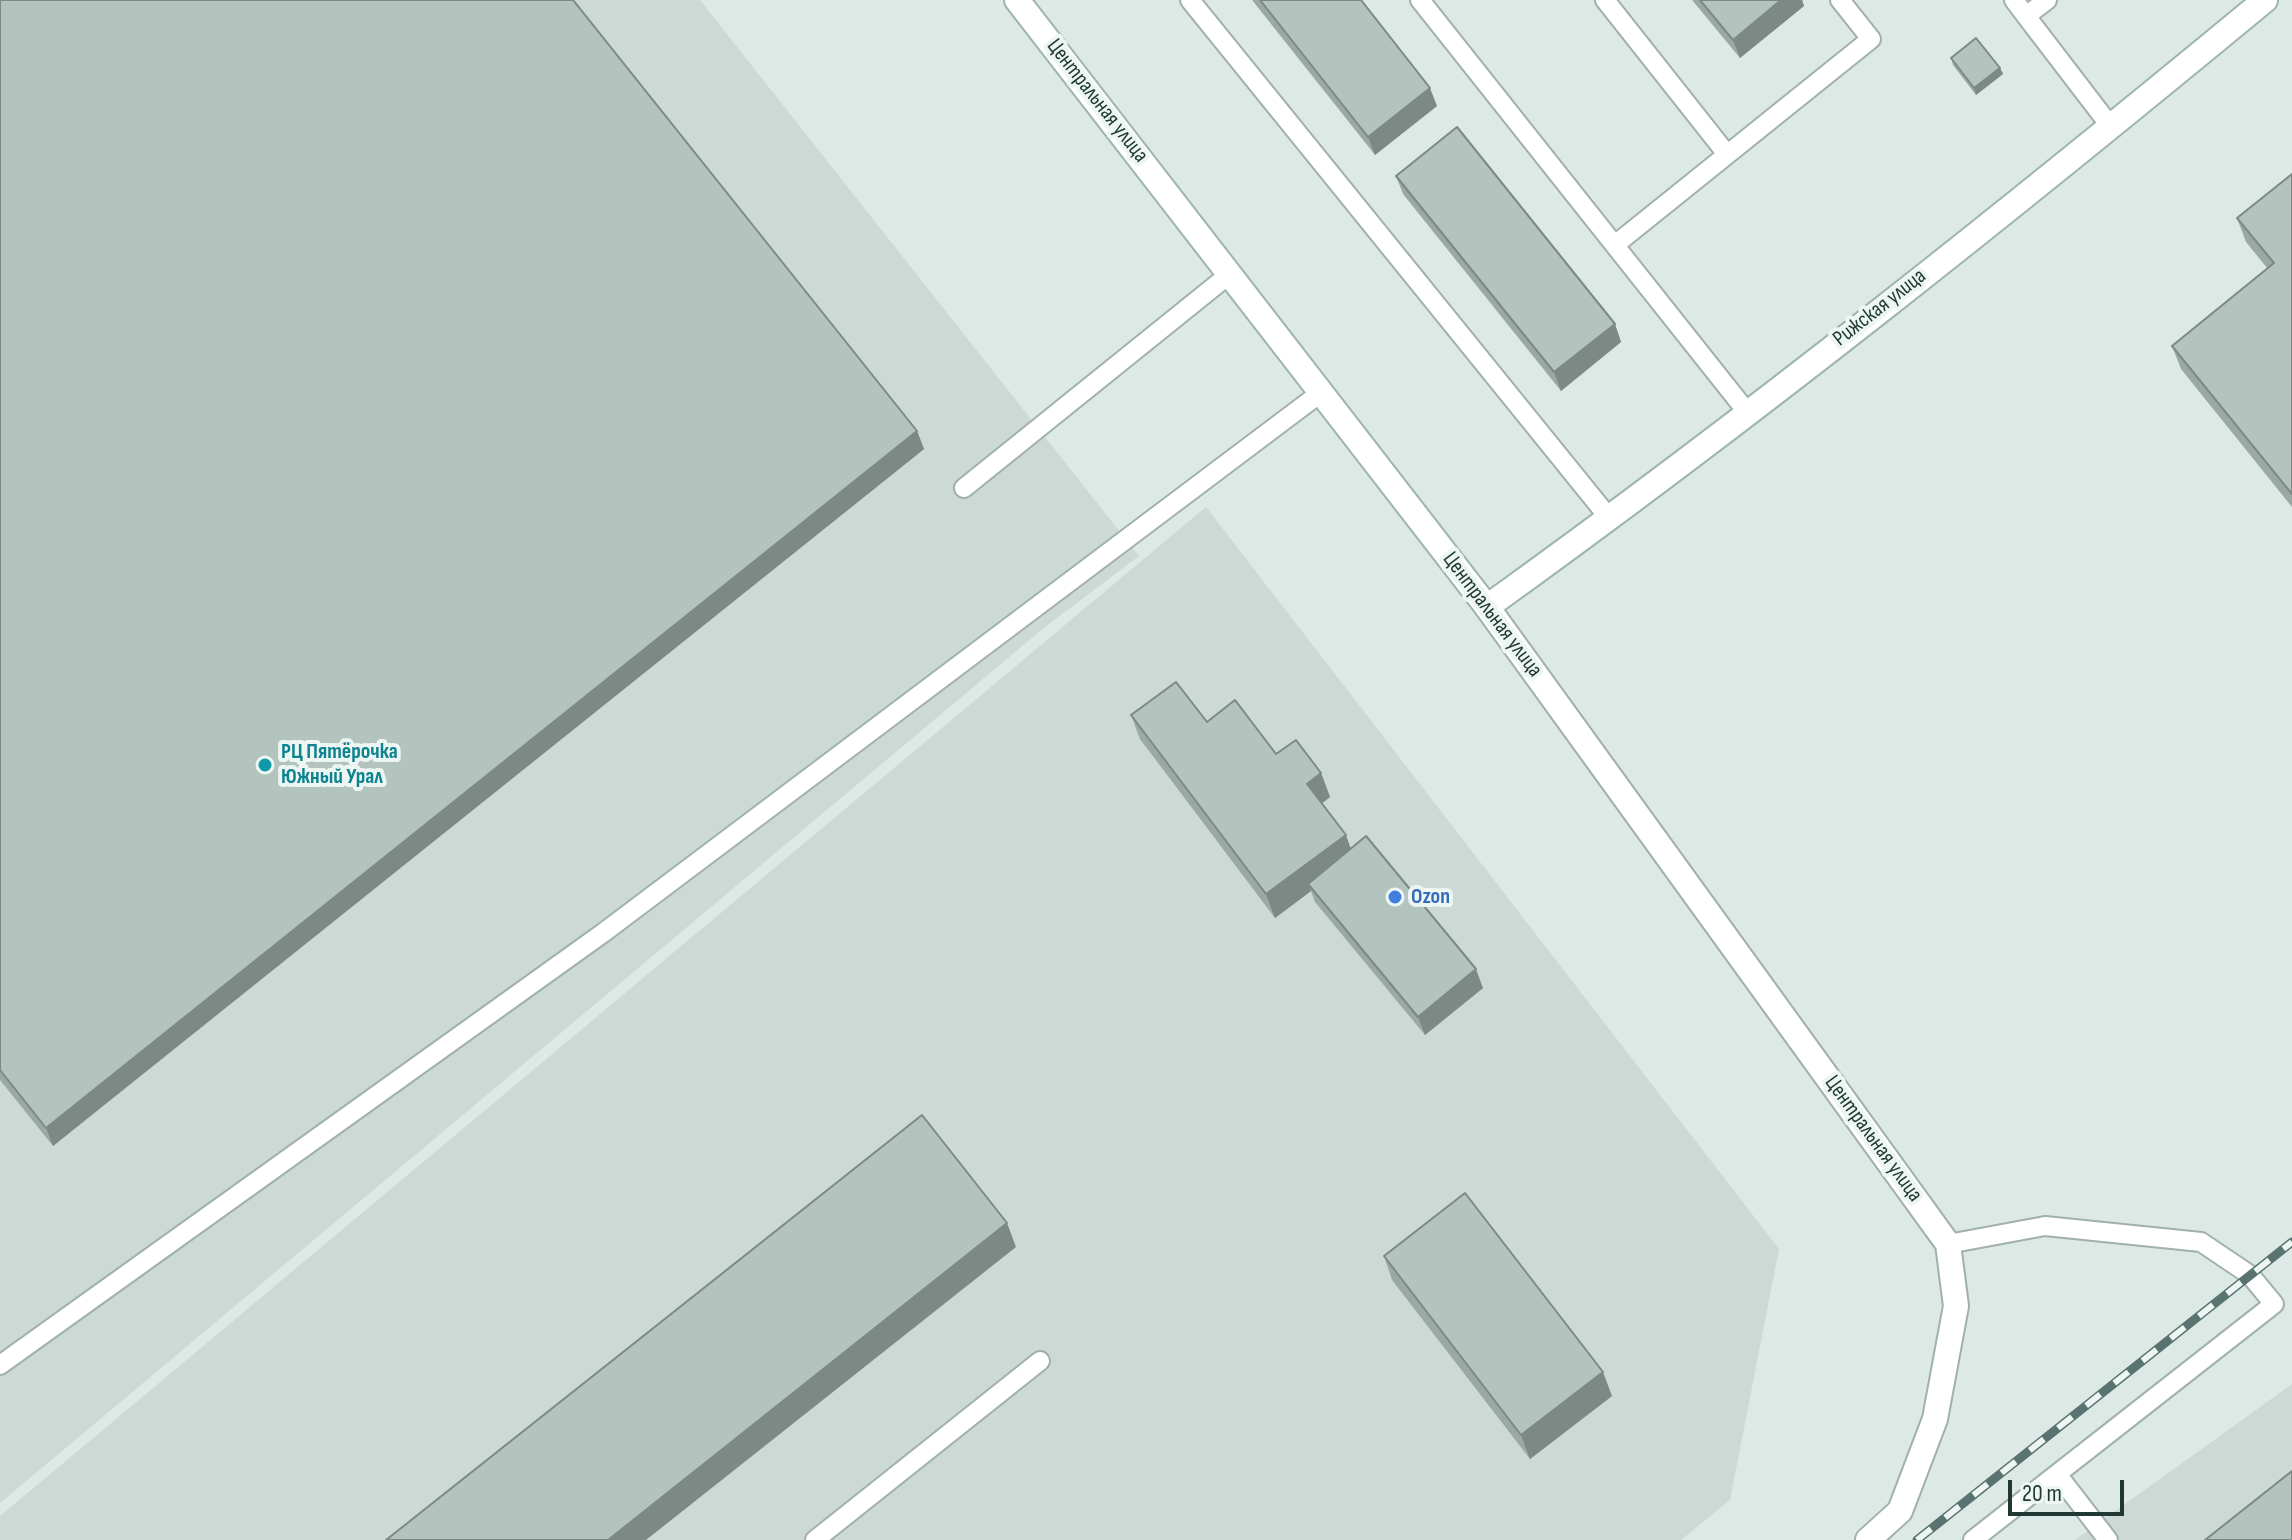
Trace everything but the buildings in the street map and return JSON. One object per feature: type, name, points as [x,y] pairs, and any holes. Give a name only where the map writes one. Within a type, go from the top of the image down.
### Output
[{"type":"street","name":"Центральная улица","points":[[1017,0],[1323,391],[1487,607],[1948,1244]]},
{"type":"street","name":"Рижская улица","points":[[1487,607],[1610,519],[2111,127],[2265,0]]},
{"type":"street","points":[[1868,1540],[1900,1511],[1935,1419],[1956,1306],[1948,1244]]},
{"type":"lane","points":[[1190,0],[1610,519]]},
{"type":"lane","points":[[1420,0],[1747,412]]},
{"type":"lane","points":[[1605,0],[1726,153]]},
{"type":"lane","points":[[1616,244],[1871,39],[1840,0]]},
{"type":"lane","points":[[2014,0],[2111,127]]},
{"type":"lane","points":[[2026,16],[2047,0]]},
{"type":"lane","points":[[964,488],[1231,273]]},
{"type":"lane","points":[[0,1365],[603,933],[1323,391]]},
{"type":"lane","points":[[1948,1244],[2045,1226],[2201,1242],[2250,1275],[2274,1304],[1973,1540]]},
{"type":"lane","points":[[815,1540],[1040,1361]]},
{"type":"lane","points":[[2057,1474],[2108,1540]]},
{"type":"shaded area","name":"РЦ Пятёрочка Южный Урал","points":[[0,0],[700,0],[1139,556],[1045,627],[0,1503]]},
{"type":"shaded area","points":[[1206,507],[1779,1249],[1730,1500],[1681,1540],[0,1540],[0,1516]]},
{"type":"shaded area","points":[[2292,1384],[2292,1540],[2075,1540]]},
{"type":"railway","points":[[1917,1540],[2292,1242]]},
{"type":"place","name":"РЦ Пятёрочка Южный Урал","points":[[265,765]]},
{"type":"place","name":"Ozon","points":[[1395,897]]}]
